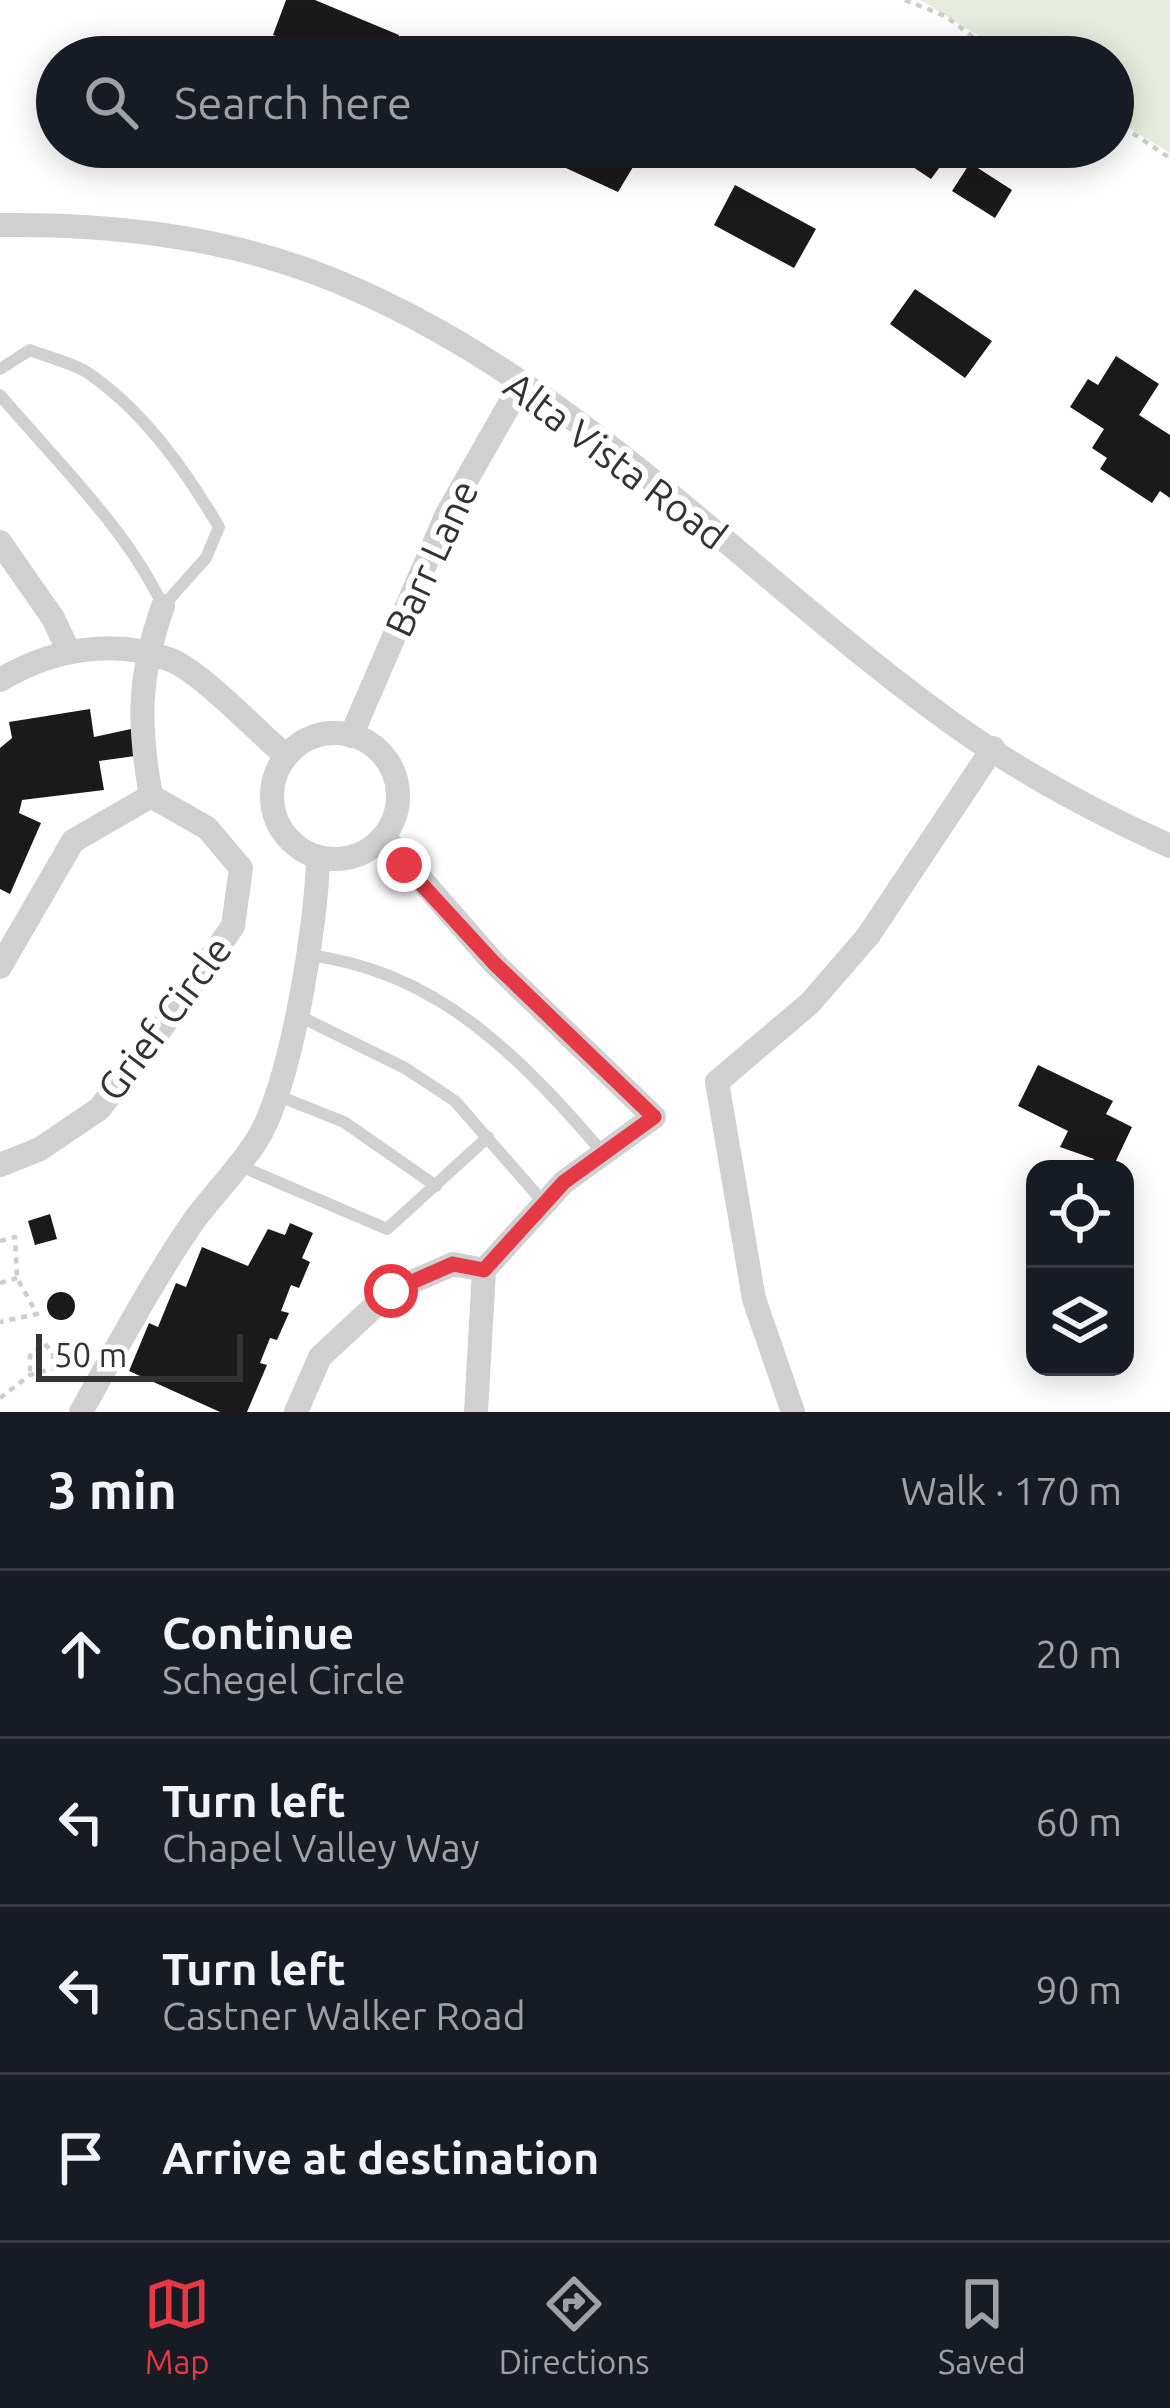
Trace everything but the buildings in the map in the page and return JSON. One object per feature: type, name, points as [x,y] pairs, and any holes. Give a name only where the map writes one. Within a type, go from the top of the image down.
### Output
[{"type":"street","name":"Alta Vista Road","points":[[0,225],[164,233],[259,255],[397,310],[591,434],[951,722],[1064,795],[1170,846]]},
{"type":"street","name":"Barr Lane","points":[[352,736],[447,514],[520,386]]},
{"type":"street","points":[[0,542],[53,618],[69,652]]},
{"type":"street","points":[[0,967],[73,841],[151,796],[139,729],[146,655],[163,606]]},
{"type":"street","points":[[0,680],[35,659],[93,647],[173,661],[286,756]]},
{"type":"street","points":[[316,736],[352,736],[382,754],[397,786],[398,804],[384,836],[354,856],[318,857],[302,850],[278,824],[272,789],[286,756],[316,736]]},
{"type":"street","points":[[793,1412],[754,1299],[717,1082],[809,1003],[868,936],[993,748]]},
{"type":"street","name":"Grief Circle","points":[[2,1157],[40,1149],[99,1108],[233,926],[241,868],[207,828],[151,796]]},
{"type":"street","points":[[384,836],[494,963],[654,1117],[544,1203],[484,1270],[476,1412]]},
{"type":"street","points":[[81,1412],[141,1304],[260,1134],[275,1095],[294,1013],[318,857]]},
{"type":"street","points":[[296,1412],[320,1357],[391,1291],[453,1264],[484,1270]]},
{"type":"lane","points":[[0,369],[30,350],[89,373],[150,429],[195,486],[219,527],[206,558],[163,606],[152,581],[94,505],[0,395]]},
{"type":"lane","points":[[305,955],[362,964],[442,999],[507,1049],[604,1154]]},
{"type":"lane","points":[[294,1013],[436,1088],[488,1137],[544,1203]]},
{"type":"lane","points":[[275,1095],[344,1122],[436,1186]]},
{"type":"lane","points":[[237,1165],[381,1229],[392,1227],[488,1137]]},
{"type":"path","points":[[905,0],[945,16],[972,36]]},
{"type":"path","points":[[1134,134],[1170,158]]},
{"type":"path","points":[[0,1240],[15,1237],[17,1278],[37,1314],[0,1322]]},
{"type":"path","points":[[0,1283],[17,1278]]},
{"type":"path","points":[[0,1398],[30,1375],[54,1368],[53,1353],[44,1343],[30,1356],[30,1375]]},
{"type":"shaded area","points":[[920,0],[1170,0],[1170,153],[1134,131],[1134,36],[979,36]]},
{"type":"route","points":[[391,1291],[453,1264],[484,1270],[564,1182],[654,1117],[627,1085],[494,963],[404,865]]}]
